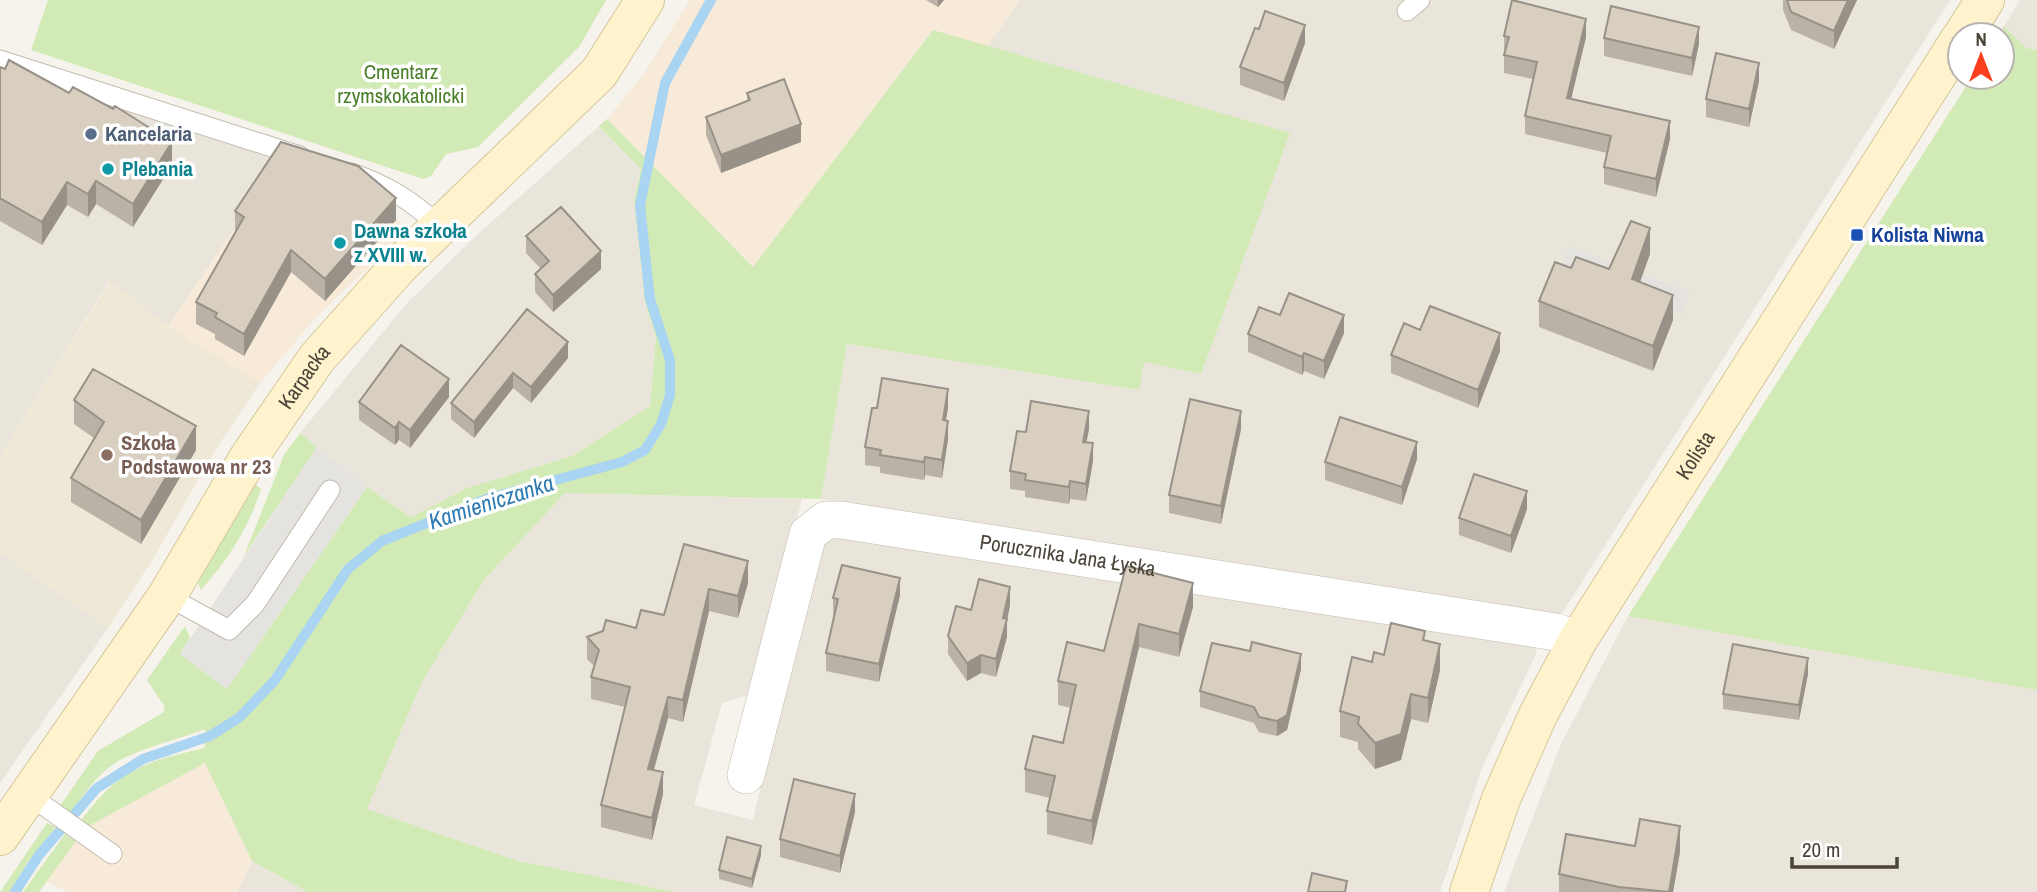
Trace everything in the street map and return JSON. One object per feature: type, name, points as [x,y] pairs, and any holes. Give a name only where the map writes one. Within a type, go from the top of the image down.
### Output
[{"type":"street","name":"Karpacka","points":[[0,836],[42,805],[249,457],[317,358],[439,226],[590,83],[633,23],[645,0]]},
{"type":"street","name":"Kolista","points":[[1971,21],[1985,0]]},
{"type":"street","name":"Kolista","points":[[1469,892],[1501,799],[1538,715],[1578,640],[1946,61]]},
{"type":"street","name":"Porucznika Jana Łyska","points":[[746,775],[807,534],[826,520],[841,520],[1556,632],[1578,640]]},
{"type":"lane","points":[[0,60],[383,183],[415,204],[439,226]]},
{"type":"lane","points":[[167,596],[229,630],[256,604],[330,490]]},
{"type":"lane","points":[[42,805],[112,853]]},
{"type":"shaded area","points":[[690,0],[1020,0],[987,46],[932,31],[753,267],[607,119],[643,75]]},
{"type":"shaded area","points":[[1020,0],[1950,0],[1563,612],[1552,618],[1138,558],[821,499],[847,344],[1138,390],[1144,361],[1201,374],[1289,133],[987,46]]},
{"type":"shaded area","points":[[2020,0],[2037,0],[2037,50],[2026,48],[2016,38],[2016,21],[2007,21]]},
{"type":"shaded area","points":[[0,69],[281,161],[168,326],[109,281],[0,457]]},
{"type":"shaded area","points":[[599,126],[641,169],[634,201],[645,302],[656,337],[650,406],[572,456],[467,488],[411,517],[367,487],[300,433],[407,303],[478,234]]},
{"type":"shaded area","points":[[281,161],[356,184],[403,224],[401,236],[315,319],[260,383],[168,326]]},
{"type":"shaded area","points":[[1569,246],[1690,292],[1681,314],[1561,267]]},
{"type":"shaded area","name":"Szkoła Podstawowa nr 23","points":[[110,281],[168,326],[260,383],[214,452],[153,559],[108,628],[0,552],[0,457]]},
{"type":"shaded area","points":[[317,447],[367,487],[227,689],[180,654]]},
{"type":"shaded area","points":[[565,493],[802,499],[752,694],[722,703],[694,805],[753,820],[817,547],[826,536],[1535,646],[1537,652],[1482,768],[1440,892],[675,892],[518,861],[367,809],[423,680],[484,580]]},
{"type":"shaded area","points":[[0,552],[108,628],[0,783]]},
{"type":"shaded area","points":[[1628,616],[2037,690],[2037,892],[1504,892],[1561,744]]},
{"type":"shaded area","points":[[205,763],[252,861],[237,892],[69,892],[45,881],[87,827]]},
{"type":"shaded area","points":[[252,861],[308,892],[237,892]]},
{"type":"green space","name":"Cmentarz rzymskokatolicki","points":[[48,0],[606,0],[579,47],[478,147],[446,154],[431,176],[423,179],[31,50]]},
{"type":"green space","points":[[933,30],[1290,133],[1201,374],[1144,362],[1139,390],[847,344],[821,499],[565,493],[484,580],[423,680],[367,809],[518,861],[675,892],[308,892],[252,861],[205,763],[87,827],[80,822],[107,790],[134,770],[165,758],[205,748],[205,729],[118,761],[97,778],[70,814],[60,806],[98,751],[164,712],[164,706],[147,680],[185,626],[190,638],[180,654],[227,689],[367,487],[411,517],[467,488],[572,456],[650,406],[656,337],[645,302],[634,201],[641,169],[599,126],[607,119],[753,267]]},
{"type":"green space","points":[[2016,38],[2026,48],[2037,50],[2037,690],[1628,616],[1963,91],[2016,91]]},
{"type":"green space","points":[[300,433],[317,447],[244,556],[284,455]]},
{"type":"green space","points":[[254,483],[261,489],[244,530],[229,555],[201,590],[198,583]]},
{"type":"green space","points":[[47,823],[56,827],[28,862],[10,892],[0,892]]},
{"type":"green space","points":[[65,834],[76,841],[39,892],[23,892]]},
{"type":"building","points":[[1512,0],[1586,19],[1567,98],[1670,121],[1656,179],[1604,167],[1611,136],[1525,116],[1537,62],[1504,55],[1509,37],[1504,36]]},
{"type":"building","points":[[1787,0],[1848,0],[1834,31],[1791,12]]},
{"type":"building","points":[[1611,6],[1699,27],[1692,58],[1604,38]]},
{"type":"building","points":[[1265,11],[1305,25],[1284,83],[1240,67],[1255,28],[1259,29]]},
{"type":"building","points":[[1716,53],[1759,63],[1749,109],[1706,99]]},
{"type":"building","points":[[9,60],[69,93],[73,87],[113,109],[115,106],[172,142],[133,204],[96,181],[88,194],[67,182],[42,222],[0,198],[0,67],[5,69]]},
{"type":"building","points":[[784,79],[801,124],[721,155],[706,117],[750,100],[747,93]]},
{"type":"building","points":[[281,142],[358,166],[396,198],[325,279],[291,250],[244,334],[215,317],[217,313],[196,302],[244,217],[235,211]]},
{"type":"building","points":[[561,207],[601,251],[553,295],[535,274],[549,261],[526,236]]},
{"type":"building","points":[[1631,221],[1650,228],[1632,279],[1673,295],[1653,346],[1539,301],[1555,262],[1571,268],[1576,257],[1609,269]]},
{"type":"building","points":[[1289,293],[1344,315],[1324,361],[1304,353],[1302,357],[1248,334],[1259,307],[1280,315]]},
{"type":"building","points":[[1430,306],[1500,333],[1478,390],[1391,355],[1404,323],[1420,330]]},
{"type":"building","points":[[527,309],[568,342],[531,387],[513,373],[474,422],[451,403]]},
{"type":"building","points":[[401,345],[449,379],[410,430],[399,422],[395,428],[359,402]]},
{"type":"building","points":[[93,369],[196,426],[141,520],[71,478],[104,422],[74,400]]},
{"type":"building","points":[[882,378],[948,389],[943,420],[948,421],[942,460],[925,457],[924,462],[880,455],[881,450],[865,447],[872,408],[877,408]]},
{"type":"building","points":[[1190,399],[1241,411],[1221,506],[1169,495]]},
{"type":"building","points":[[1031,401],[1089,411],[1083,442],[1093,443],[1086,484],[1070,481],[1069,487],[1025,480],[1026,474],[1010,471],[1017,431],[1026,432]]},
{"type":"building","points":[[1340,417],[1417,442],[1402,487],[1325,462]]},
{"type":"building","points":[[1474,474],[1527,491],[1511,536],[1459,518]]},
{"type":"building","points":[[684,544],[748,561],[738,596],[709,589],[683,700],[668,697],[648,769],[663,772],[652,818],[601,805],[630,687],[591,677],[599,650],[587,637],[603,631],[606,620],[636,628],[641,610],[664,615]]},
{"type":"building","points":[[842,565],[900,578],[879,664],[826,653],[838,599],[833,598]]},
{"type":"building","points":[[1126,566],[1193,583],[1179,634],[1139,624],[1092,821],[1047,811],[1055,776],[1025,769],[1033,736],[1063,743],[1076,685],[1058,681],[1067,642],[1104,651]]},
{"type":"building","points":[[979,579],[1010,587],[1003,618],[1007,619],[996,659],[981,655],[967,663],[948,636],[956,606],[971,610]]},
{"type":"building","points":[[1391,623],[1425,631],[1423,640],[1440,644],[1428,698],[1411,694],[1401,734],[1375,743],[1358,724],[1359,717],[1340,711],[1352,657],[1372,662],[1374,652],[1384,655]]},
{"type":"building","points":[[1252,642],[1301,654],[1287,715],[1277,721],[1259,717],[1254,707],[1200,691],[1212,643],[1250,651]]},
{"type":"building","points":[[1733,644],[1808,658],[1799,705],[1723,694]]},
{"type":"building","points":[[794,779],[855,794],[840,856],[780,839]]},
{"type":"building","points":[[1640,819],[1680,826],[1669,892],[1619,887],[1559,874],[1566,834],[1635,846]]},
{"type":"building","points":[[727,837],[761,846],[752,879],[719,870]]},
{"type":"building","points":[[1312,873],[1347,881],[1345,892],[1308,892]]},
{"type":"waterway","name":"Kamieniczanka","points":[[15,892],[39,855],[97,788],[143,759],[210,736],[240,717],[275,680],[348,569],[382,541],[489,498],[622,462],[645,450],[661,424],[670,395],[670,360],[650,299],[640,205],[665,83],[711,0]]},
{"type":"place","name":"Kancelaria","points":[[91,134]]},
{"type":"place","name":"Plebania","points":[[108,169]]},
{"type":"place","name":"Kolista Niwna","points":[[1857,235]]},
{"type":"place","name":"Dawna szkoła z XVIII w.","points":[[340,243]]},
{"type":"place","name":"Szkoła Podstawowa nr 23","points":[[107,455]]}]
